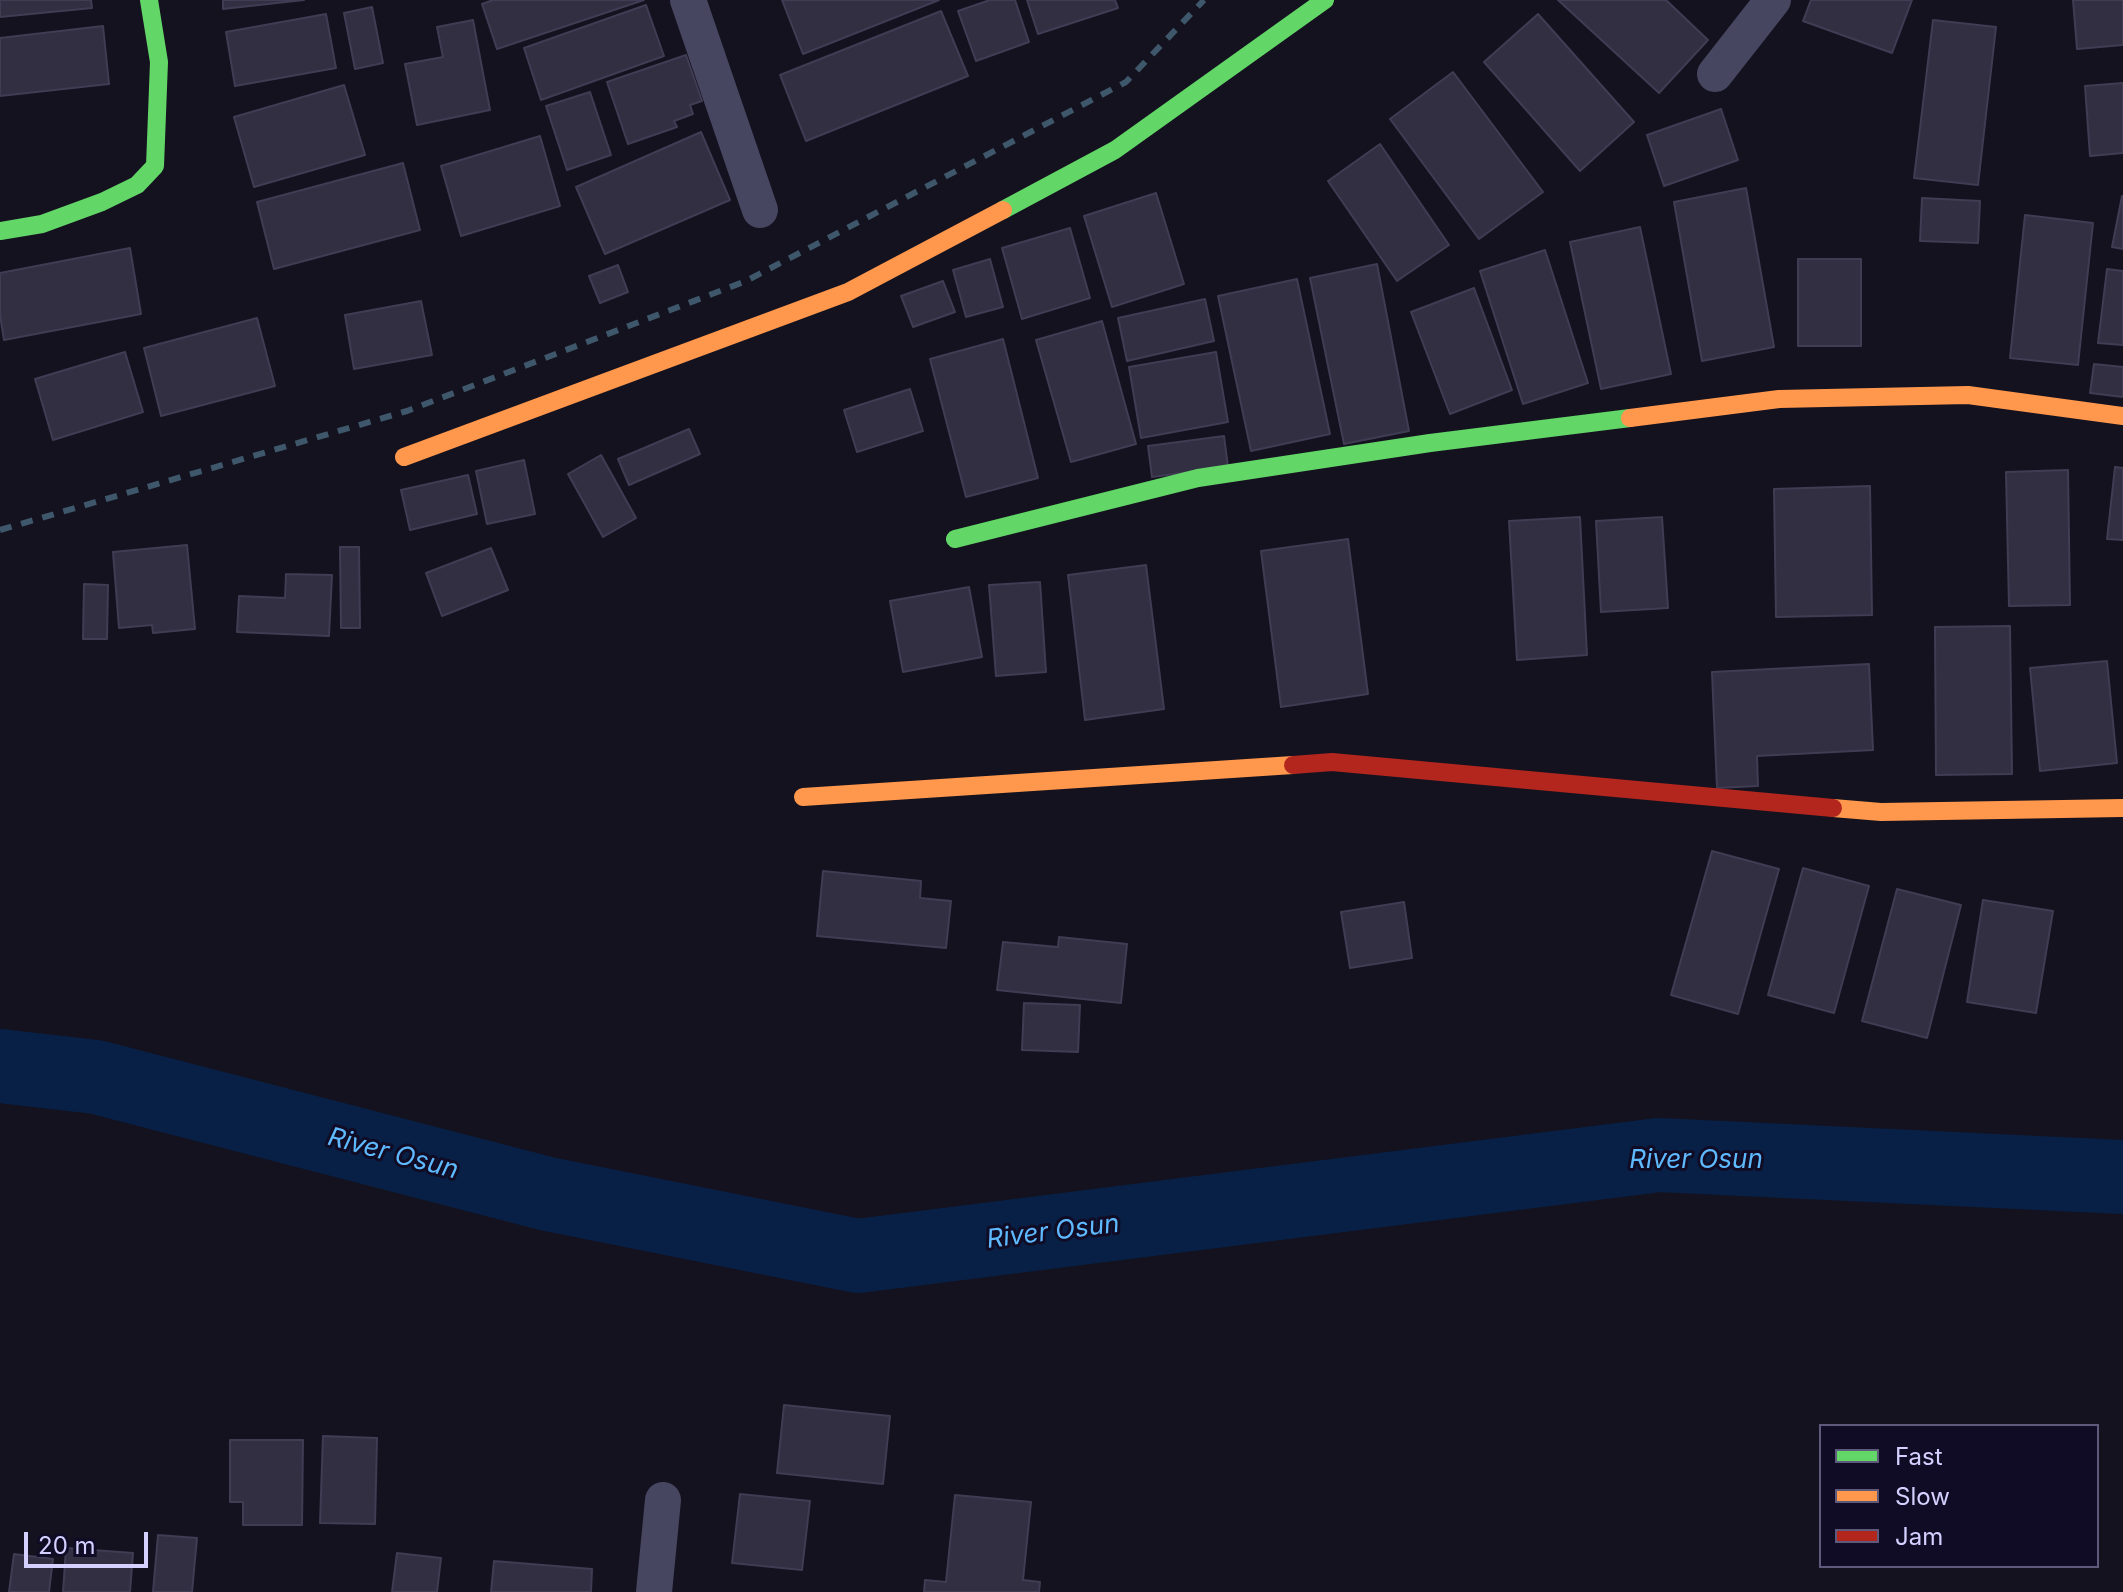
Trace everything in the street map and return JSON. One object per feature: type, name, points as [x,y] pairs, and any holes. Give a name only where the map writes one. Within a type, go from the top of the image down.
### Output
[{"type":"street","points":[[0,231],[42,224],[102,202],[137,185],[155,166],[159,62],[149,0]]},
{"type":"street","points":[[688,0],[760,210]]},
{"type":"street","points":[[404,457],[848,292],[1115,150],[1325,0]]},
{"type":"street","points":[[1715,74],[1773,0]]},
{"type":"street","points":[[955,539],[1198,478],[1430,443],[1779,399],[1968,395],[2123,416]]},
{"type":"street","points":[[803,797],[1332,762],[1881,812],[2123,808]]},
{"type":"street","points":[[654,1592],[663,1500]]},
{"type":"building","points":[[0,0],[91,0],[92,8],[0,17]]},
{"type":"building","points":[[223,0],[304,0],[223,9]]},
{"type":"building","points":[[493,0],[644,0],[497,49],[482,4]]},
{"type":"building","points":[[782,0],[939,0],[803,54]]},
{"type":"building","points":[[990,0],[1015,0],[1029,42],[976,61],[958,11]]},
{"type":"building","points":[[1027,0],[1115,0],[1118,8],[1038,34]]},
{"type":"building","points":[[1558,0],[1666,0],[1708,40],[1659,93]]},
{"type":"building","points":[[1811,0],[1912,0],[1892,53],[1803,21]]},
{"type":"building","points":[[2073,0],[2123,0],[2123,45],[2077,49]]},
{"type":"building","points":[[646,5],[664,56],[541,100],[524,48]]},
{"type":"building","points":[[372,7],[383,63],[355,69],[344,13]]},
{"type":"building","points":[[941,11],[968,76],[806,141],[780,75]]},
{"type":"building","points":[[326,14],[336,68],[235,86],[226,32]]},
{"type":"building","points":[[1538,14],[1634,122],[1580,171],[1484,62]]},
{"type":"building","points":[[473,20],[490,110],[417,125],[405,64],[443,57],[437,27]]},
{"type":"building","points":[[1933,20],[1996,27],[1978,185],[1914,178]]},
{"type":"building","points":[[103,26],[109,84],[0,96],[0,38]]},
{"type":"building","points":[[686,55],[702,101],[690,105],[693,114],[674,121],[677,127],[628,144],[607,82]]},
{"type":"building","points":[[1453,72],[1543,192],[1479,239],[1390,119]]},
{"type":"building","points":[[2123,83],[2123,153],[2090,156],[2085,86]]},
{"type":"building","points":[[344,85],[365,155],[254,187],[234,117]]},
{"type":"building","points":[[590,92],[611,155],[567,170],[546,106]]},
{"type":"building","points":[[1721,109],[1738,160],[1664,186],[1647,135]]},
{"type":"building","points":[[701,132],[730,200],[605,254],[576,187]]},
{"type":"building","points":[[540,136],[560,206],[461,236],[441,166]]},
{"type":"building","points":[[1380,144],[1449,245],[1397,281],[1328,181]]},
{"type":"building","points":[[403,163],[420,230],[274,269],[257,202]]},
{"type":"building","points":[[1746,188],[1774,347],[1702,361],[1674,202]]},
{"type":"building","points":[[1156,193],[1184,284],[1112,307],[1084,216]]},
{"type":"building","points":[[2123,196],[2123,249],[2112,247]]},
{"type":"building","points":[[1922,198],[1980,201],[1978,243],[1920,241]]},
{"type":"building","points":[[2025,215],[2093,223],[2078,365],[2010,358]]},
{"type":"building","points":[[1640,227],[1671,374],[1601,389],[1570,242]]},
{"type":"building","points":[[1070,228],[1090,298],[1022,319],[1002,248]]},
{"type":"building","points":[[130,248],[141,314],[4,340],[0,315],[0,273]]},
{"type":"building","points":[[1545,250],[1588,383],[1523,404],[1480,271]]},
{"type":"building","points":[[990,259],[1003,307],[966,317],[953,270]]},
{"type":"building","points":[[1798,259],[1861,259],[1861,346],[1798,346]]},
{"type":"building","points":[[1377,264],[1409,431],[1344,444],[1310,278]]},
{"type":"building","points":[[618,265],[628,292],[600,303],[589,276]]},
{"type":"building","points":[[2107,269],[2123,271],[2123,345],[2098,343]]},
{"type":"building","points":[[1297,279],[1330,434],[1251,451],[1218,296]]},
{"type":"building","points":[[943,281],[955,312],[913,327],[901,296]]},
{"type":"building","points":[[1474,288],[1512,390],[1450,414],[1411,312]]},
{"type":"building","points":[[1205,299],[1214,341],[1127,361],[1118,318]]},
{"type":"building","points":[[421,301],[432,355],[354,369],[345,315]]},
{"type":"building","points":[[257,318],[275,386],[161,416],[144,348]]},
{"type":"building","points":[[1102,321],[1136,444],[1071,462],[1036,340]]},
{"type":"building","points":[[1003,339],[1038,478],[966,497],[930,359]]},
{"type":"building","points":[[125,352],[143,412],[53,440],[35,379]]},
{"type":"building","points":[[1216,352],[1228,422],[1141,438],[1129,367]]},
{"type":"building","points":[[2094,364],[2123,367],[2123,397],[2090,393]]},
{"type":"building","points":[[910,389],[923,431],[857,452],[844,410]]},
{"type":"building","points":[[689,429],[700,454],[629,485],[618,459]]},
{"type":"building","points":[[1224,436],[1228,467],[1152,477],[1148,446]]},
{"type":"building","points":[[601,455],[636,518],[603,537],[568,474]]},
{"type":"building","points":[[524,460],[535,514],[487,524],[476,471]]},
{"type":"building","points":[[2115,467],[2123,468],[2123,540],[2107,539]]},
{"type":"building","points":[[2068,470],[2070,605],[2009,606],[2006,472]]},
{"type":"building","points":[[468,475],[477,514],[410,530],[401,490]]},
{"type":"building","points":[[1870,486],[1872,615],[1776,617],[1774,489]]},
{"type":"building","points":[[1580,517],[1587,655],[1517,660],[1509,521]]},
{"type":"building","points":[[1662,517],[1668,608],[1601,612],[1596,521]]},
{"type":"building","points":[[1348,539],[1368,694],[1281,707],[1261,551]]},
{"type":"building","points":[[187,545],[195,629],[153,633],[152,625],[119,628],[113,552]]},
{"type":"building","points":[[340,547],[359,547],[360,628],[341,628]]},
{"type":"building","points":[[491,548],[508,590],[442,616],[426,573]]},
{"type":"building","points":[[1146,565],[1164,709],[1085,720],[1068,575]]},
{"type":"building","points":[[286,574],[332,575],[329,636],[237,632],[239,596],[285,598]]},
{"type":"building","points":[[1040,582],[1046,672],[996,676],[989,585]]},
{"type":"building","points":[[84,584],[108,585],[107,639],[83,639]]},
{"type":"building","points":[[969,587],[982,657],[903,672],[890,601]]},
{"type":"building","points":[[2010,626],[2012,774],[1936,775],[1935,627]]},
{"type":"building","points":[[2107,661],[2117,763],[2040,771],[2030,668]]},
{"type":"building","points":[[1869,664],[1873,750],[1757,756],[1758,786],[1717,788],[1712,672]]},
{"type":"building","points":[[1712,851],[1779,869],[1738,1014],[1671,995]]},
{"type":"building","points":[[1803,868],[1869,886],[1834,1013],[1768,995]]},
{"type":"building","points":[[823,871],[921,881],[920,898],[951,901],[946,948],[817,936]]},
{"type":"building","points":[[1897,889],[1961,905],[1927,1038],[1862,1021]]},
{"type":"building","points":[[1983,900],[2053,911],[2036,1013],[1967,1002]]},
{"type":"building","points":[[1404,902],[1412,958],[1350,968],[1341,912]]},
{"type":"building","points":[[1059,937],[1127,944],[1121,1003],[997,990],[1003,942],[1058,947]]},
{"type":"building","points":[[1024,1003],[1080,1005],[1078,1052],[1022,1050]]},
{"type":"building","points":[[784,1405],[890,1416],[883,1484],[777,1473]]},
{"type":"building","points":[[323,1436],[377,1438],[375,1524],[320,1523]]},
{"type":"building","points":[[230,1440],[303,1440],[302,1525],[243,1525],[243,1502],[230,1502]]},
{"type":"building","points":[[740,1494],[810,1501],[802,1570],[732,1563]]},
{"type":"building","points":[[955,1495],[1031,1502],[1023,1580],[1040,1582],[1039,1592],[924,1592],[925,1580],[946,1582]]},
{"type":"building","points":[[158,1535],[197,1538],[192,1592],[153,1592]]},
{"type":"building","points":[[66,1548],[133,1553],[130,1592],[63,1592]]},
{"type":"building","points":[[397,1553],[441,1558],[437,1592],[392,1592]]},
{"type":"building","points":[[14,1554],[53,1559],[49,1592],[9,1592]]},
{"type":"building","points":[[494,1561],[592,1569],[591,1592],[491,1592]]},
{"type":"waterway","name":"River Osun","points":[[0,1066],[96,1077],[548,1194],[858,1256],[1659,1155],[2123,1177]]},
{"type":"railway","points":[[0,530],[407,411],[746,281],[1126,82],[1204,0]]},
{"type":"traffic: fast","points":[[0,231],[42,224],[102,202],[137,185],[155,166],[159,62],[149,0]]},
{"type":"traffic: fast","points":[[1003,210],[1115,150],[1325,0]]},
{"type":"traffic: fast","points":[[955,539],[1198,478],[1430,443],[1630,418]]},
{"type":"traffic: slow","points":[[404,457],[848,292],[1003,210]]},
{"type":"traffic: slow","points":[[1630,418],[1779,399],[1968,395],[2123,416]]},
{"type":"traffic: slow","points":[[803,797],[1293,765]]},
{"type":"traffic: slow","points":[[1833,808],[1881,812],[2123,808]]},
{"type":"traffic: jam","points":[[1293,765],[1332,762],[1833,808]]}]
